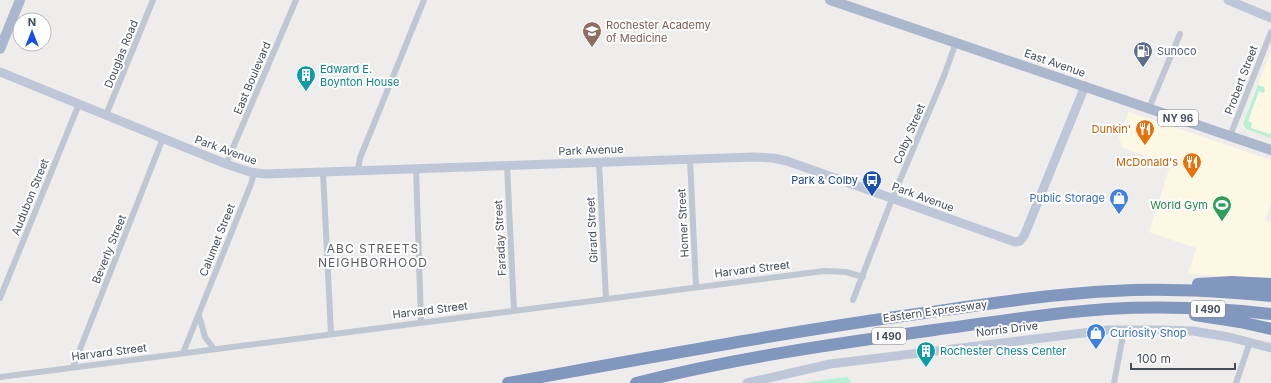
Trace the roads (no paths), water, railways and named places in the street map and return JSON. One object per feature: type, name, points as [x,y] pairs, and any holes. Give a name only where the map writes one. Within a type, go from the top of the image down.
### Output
[{"type":"highway","points":[[1113,291],[1224,282],[1271,284]]},
{"type":"highway","name":"Eastern Expressway","points":[[508,383],[824,327],[1024,300],[1113,291],[1195,291],[1271,296]]},
{"type":"highway","points":[[1144,308],[1271,328]]},
{"type":"highway","name":"Eastern Expressway","points":[[636,383],[738,360],[845,342],[1056,314],[1144,308],[1208,309],[1271,314]]},
{"type":"main road","points":[[0,49],[20,0]]},
{"type":"main road","name":"East Avenue","points":[[830,0],[1271,150]]},
{"type":"street","name":"Douglas Road","points":[[106,115],[153,0]]},
{"type":"street","name":"East Boulevard","points":[[226,164],[296,0]]},
{"type":"street","points":[[358,170],[360,158],[424,0]]},
{"type":"street","points":[[1228,0],[1271,18]]},
{"type":"street","name":"Probert Street","points":[[1230,136],[1271,32]]},
{"type":"street","points":[[1149,108],[1180,34]]},
{"type":"street","name":"Colby Street","points":[[853,300],[892,199],[944,76],[956,42]]},
{"type":"street","name":"Park Avenue","points":[[0,72],[226,164],[254,173],[265,174],[690,158],[759,157],[778,159],[1007,240],[1019,242],[1024,236],[1085,86]]},
{"type":"street","name":"Audubon Street","points":[[0,298],[79,104]]},
{"type":"street","name":"Beverly Street","points":[[73,367],[163,138]]},
{"type":"street","name":"Homer Street","points":[[690,158],[696,286]]},
{"type":"street","name":"Girard Street","points":[[599,162],[606,298]]},
{"type":"street","name":"Faraday Street","points":[[507,165],[514,310]]},
{"type":"street","points":[[416,168],[421,322]]},
{"type":"street","points":[[323,172],[330,334]]},
{"type":"street","name":"Calumet Street","points":[[183,353],[251,184],[254,173]]},
{"type":"street","name":"Harvard Street","points":[[0,377],[824,270],[846,272],[863,277]]},
{"type":"street","points":[[199,315],[205,337],[214,349]]},
{"type":"street","points":[[1114,383],[1122,341],[1122,329]]},
{"type":"street","name":"Norris Drive","points":[[747,383],[830,364],[1076,333],[1122,329],[1193,331],[1222,335],[1271,348]]},
{"type":"street","points":[[1236,383],[1250,342]]},
{"type":"place","name":"Rochester Academy of Medicine","points":[[592,48]]},
{"type":"place","name":"Sunoco","points":[[1143,68]]},
{"type":"place","name":"Edward E. Boynton House","points":[[306,92]]},
{"type":"place","name":"Dunkin'","points":[[1145,146]]},
{"type":"place","name":"McDonald's","points":[[1192,179]]},
{"type":"place","name":"Park & Colby","points":[[872,197]]},
{"type":"place","name":"Public Storage","points":[[1119,215]]},
{"type":"place","name":"World Gym","points":[[1222,222]]},
{"type":"place","name":"Curiosity Shop","points":[[1096,350]]},
{"type":"place","name":"Rochester Chess Center","points":[[926,368]]},
{"type":"district","name":"ABC STREETS NEIGHBORHOOD","points":[[373,256]]}]
